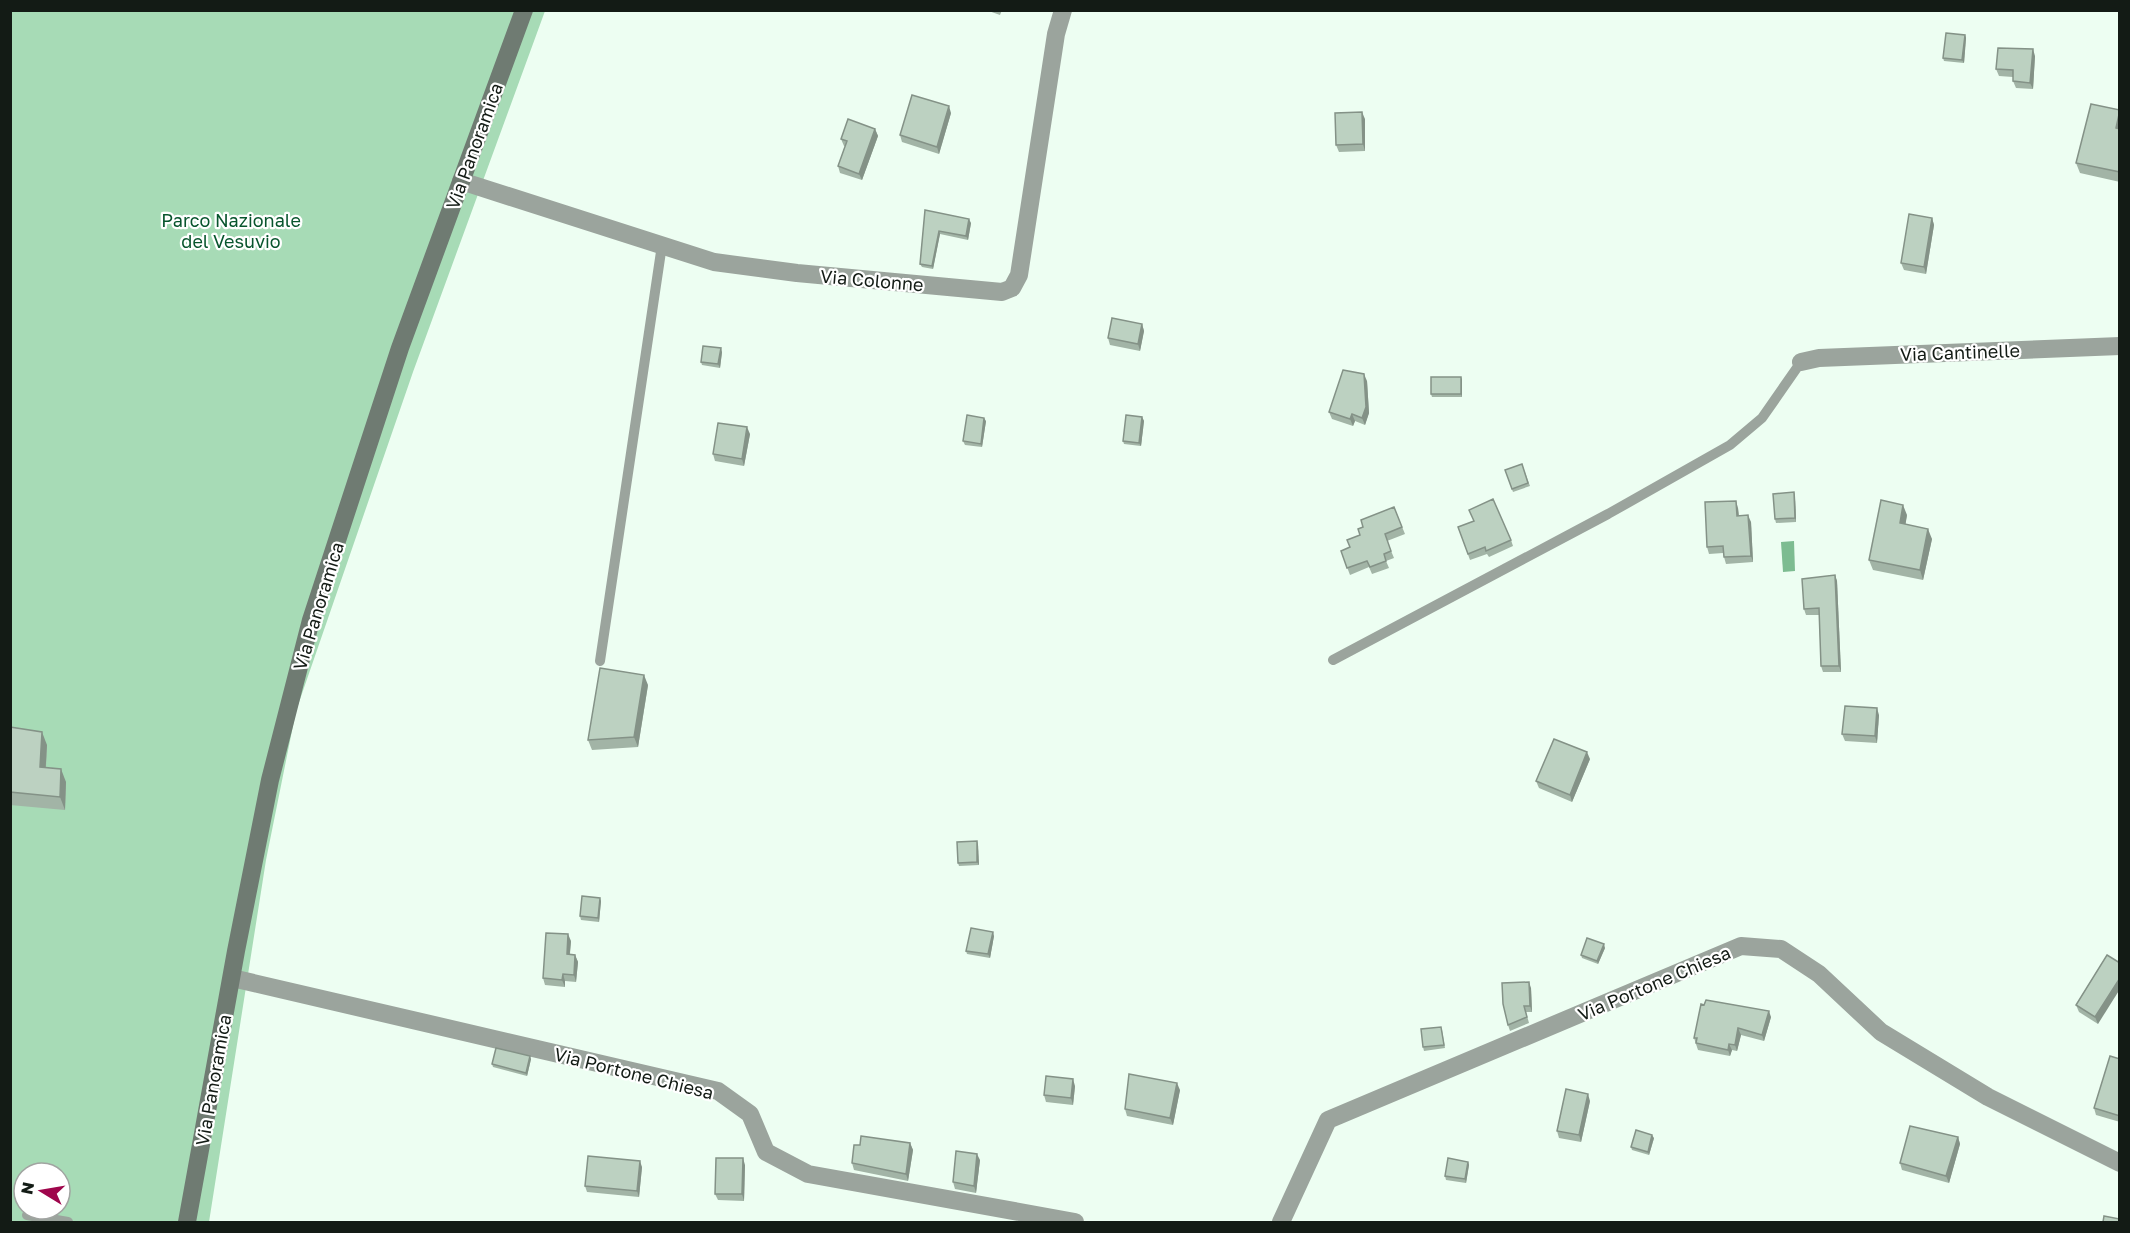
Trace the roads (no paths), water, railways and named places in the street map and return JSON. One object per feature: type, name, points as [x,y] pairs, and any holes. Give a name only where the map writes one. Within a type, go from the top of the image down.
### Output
[{"type":"street","name":"Via Panoramica","points":[[187,1222],[270,780],[311,620],[400,348],[524,10]]},
{"type":"street","name":"Via Colonne","points":[[461,181],[714,262],[797,273],[1002,292],[1012,288],[1019,275],[1056,34],[1063,10]]},
{"type":"street","name":"Via Cantinelle","points":[[1802,362],[1830,357],[2120,346]]},
{"type":"street","name":"Via Portone Chiesa","points":[[1281,1222],[1328,1120],[1741,946],[1781,949],[1819,974],[1881,1032],[1988,1097],[2120,1163]]},
{"type":"street","name":"Via Portone Chiesa","points":[[232,978],[718,1091],[750,1114],[766,1152],[808,1174],[1075,1222]]},
{"type":"lane","points":[[600,661],[662,245]]},
{"type":"lane","points":[[1333,660],[1608,514],[1730,445],[1762,418],[1802,362]]},
{"type":"park label","name":"Parco Nazionale del Vesuvio","points":[[231,230]]}]
